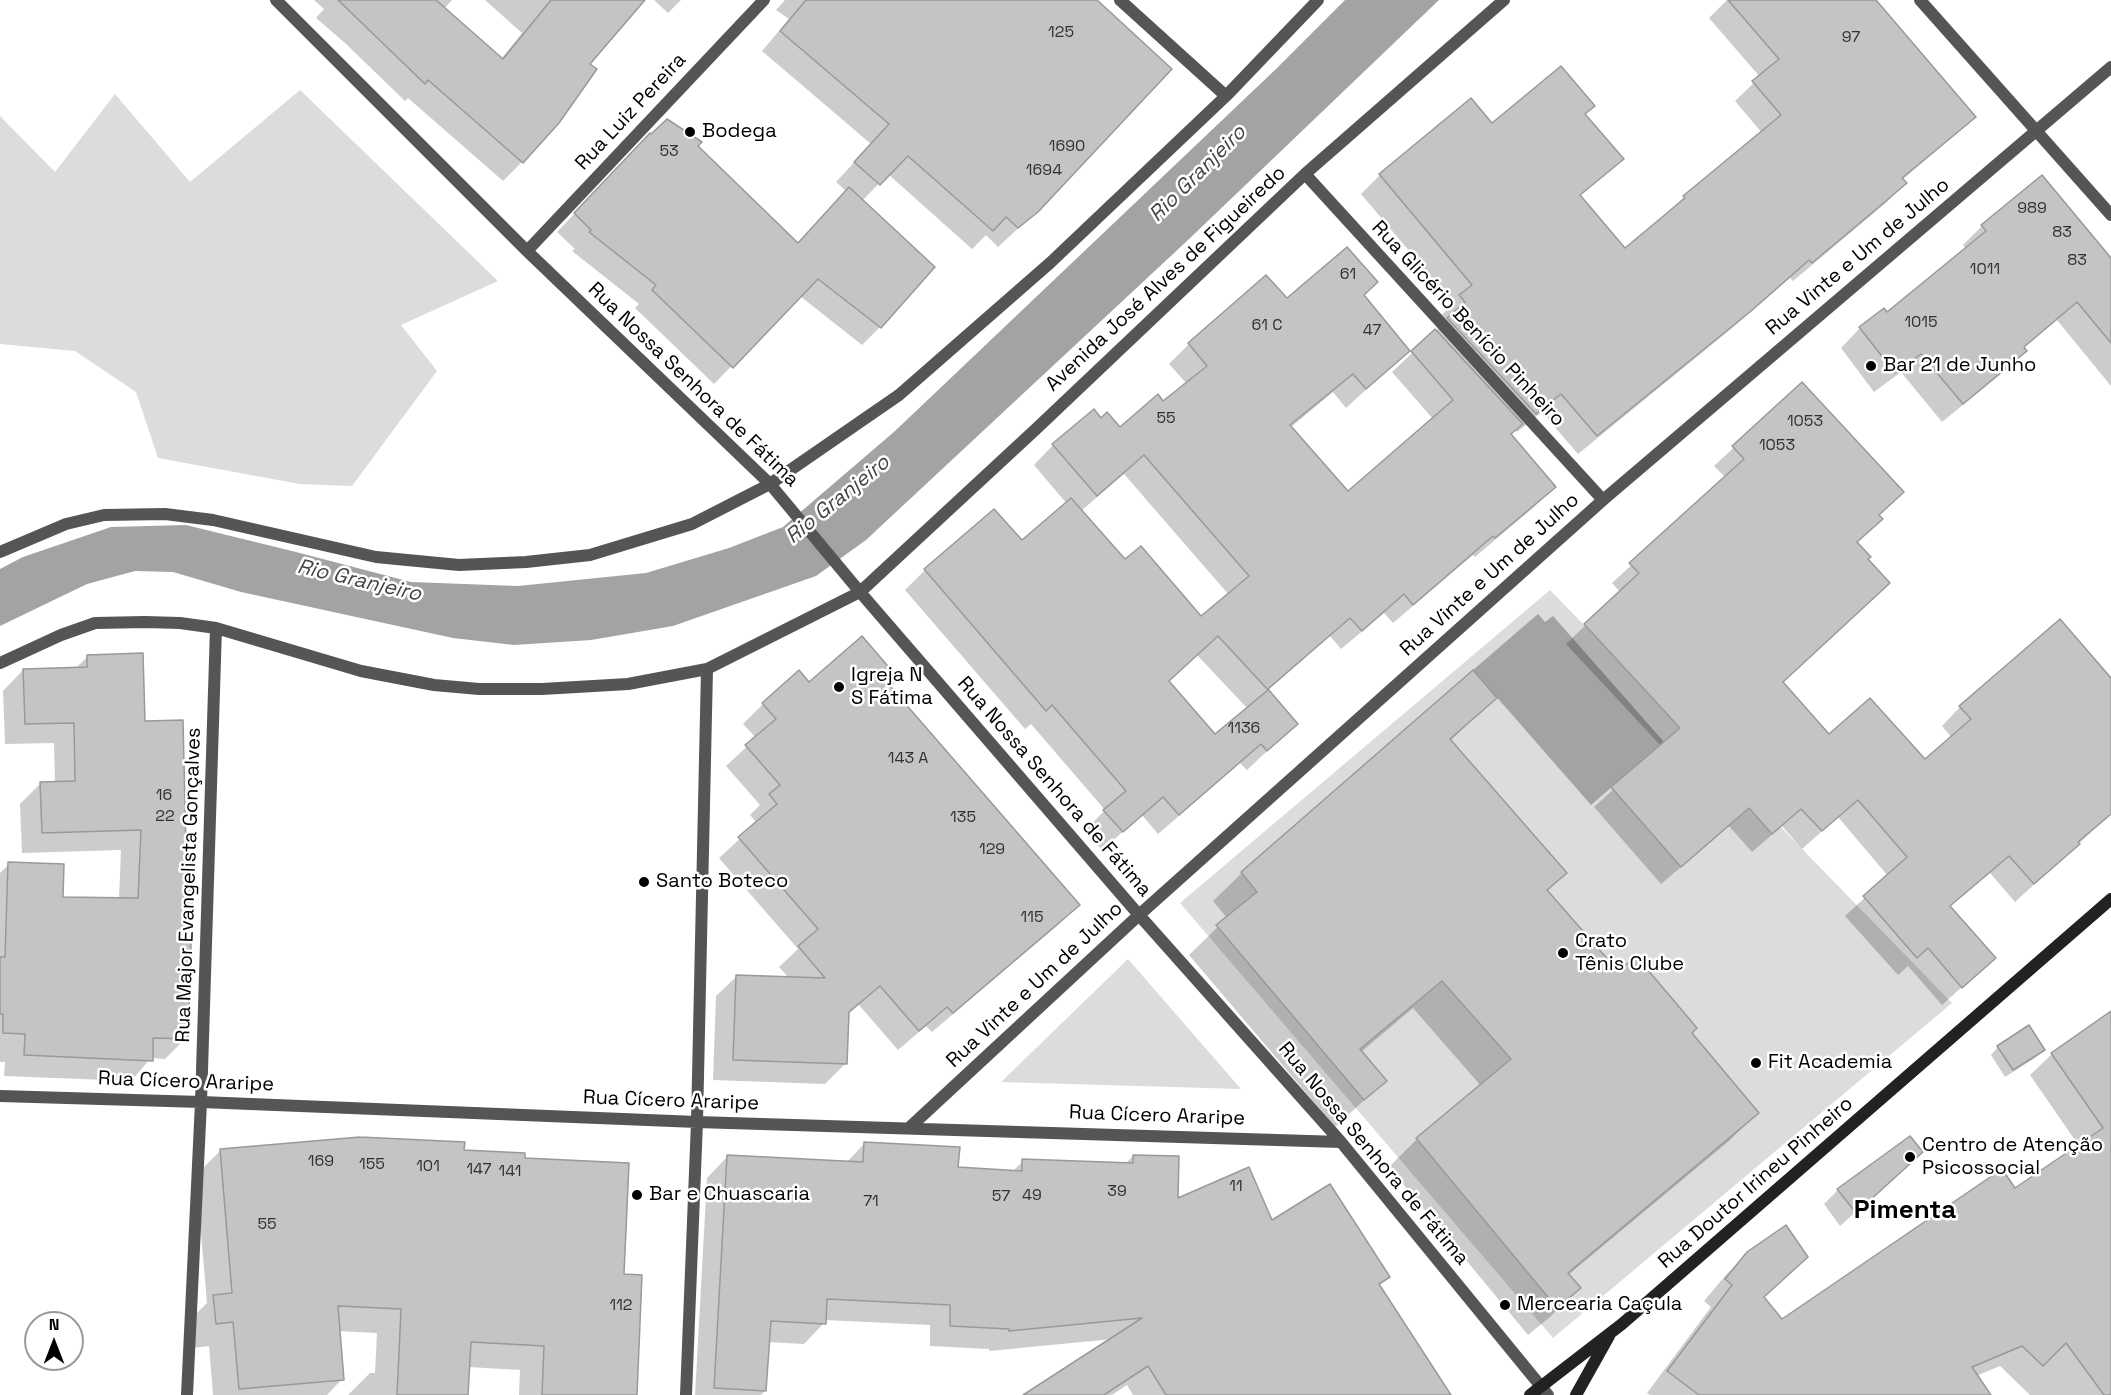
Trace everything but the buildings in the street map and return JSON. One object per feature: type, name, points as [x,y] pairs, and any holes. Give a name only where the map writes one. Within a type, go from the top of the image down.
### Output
[{"type":"street","name":"Rua Nossa Senhora de Fátima","points":[[276,0],[527,252],[770,484],[860,592],[1139,915],[1341,1142],[1544,1390]]},
{"type":"street","name":"Rua Luiz Pereira","points":[[527,252],[764,0]]},
{"type":"street","points":[[1120,0],[1226,96]]},
{"type":"street","points":[[0,552],[66,524],[104,515],[165,514],[213,520],[376,556],[459,565],[526,562],[590,555],[692,524],[770,484],[898,395],[1050,263],[1226,96],[1318,0]]},
{"type":"street","name":"Avenida José Alves de Figueiredo","points":[[0,663],[61,634],[96,623],[180,623],[216,628],[361,671],[456,687],[542,689],[628,684],[707,669],[860,592],[1305,174],[1504,0]]},
{"type":"street","points":[[1920,0],[2111,215]]},
{"type":"street","name":"Rua Vinte e Um de Julho","points":[[909,1128],[1139,915],[1603,500],[2111,67]]},
{"type":"street","name":"Rua Glicério Benício Pinheiro","points":[[1305,174],[1603,500]]},
{"type":"street","name":"Rua Major Evangelista Gonçalves","points":[[187,1395],[201,1102],[216,628]]},
{"type":"street","points":[[686,1395],[697,1122],[707,669]]},
{"type":"street","name":"Rua Doutor Irineu Pinheiro","points":[[1530,1395],[1544,1390],[1611,1333],[2111,900]]},
{"type":"street","name":"Rua Cícero Araripe","points":[[0,1096],[697,1122],[1341,1142]]},
{"type":"street","points":[[1576,1395],[1611,1333]]},
{"type":"shaded area","points":[[300,90],[498,281],[401,325],[437,371],[352,486],[300,484],[158,458],[136,392],[75,351],[0,344],[0,116],[55,172],[115,94],[190,182]]},
{"type":"shaded area","name":"Crato Tênis Clube","points":[[1550,590],[1952,1003],[1553,1338],[1180,903]]},
{"type":"shaded area","points":[[1128,959],[1241,1089],[1001,1082]]},
{"type":"water","name":"Rio Granjeiro","points":[[1345,0],[1439,0],[1188,240],[866,540],[816,576],[673,626],[591,640],[514,645],[453,638],[241,592],[173,572],[135,571],[87,584],[0,626],[0,569],[23,557],[111,527],[186,525],[411,582],[518,586],[646,573],[729,548],[783,527],[895,431],[1276,69]]},
{"type":"water","points":[[1538,614],[1545,622],[1553,616],[1664,742],[1591,805],[1473,670]]},
{"type":"place","name":"Bodega","points":[[690,132]]},
{"type":"place","name":"Bar 21 de Junho","points":[[1871,366]]},
{"type":"place","name":"Igreja N S Fátima","points":[[839,687]]},
{"type":"place","name":"Santo Boteco","points":[[644,882]]},
{"type":"place","name":"Crato Tênis Clube","points":[[1563,953]]},
{"type":"place","name":"Fit Academia","points":[[1756,1063]]},
{"type":"place","name":"Centro de Atenção Psicossocial","points":[[1910,1157]]},
{"type":"place","name":"Bar e Chuascaria","points":[[637,1195]]},
{"type":"place","name":"Mercearia Caçula","points":[[1505,1305]]},
{"type":"district","name":"Pimenta","points":[[1905,1211]]}]
